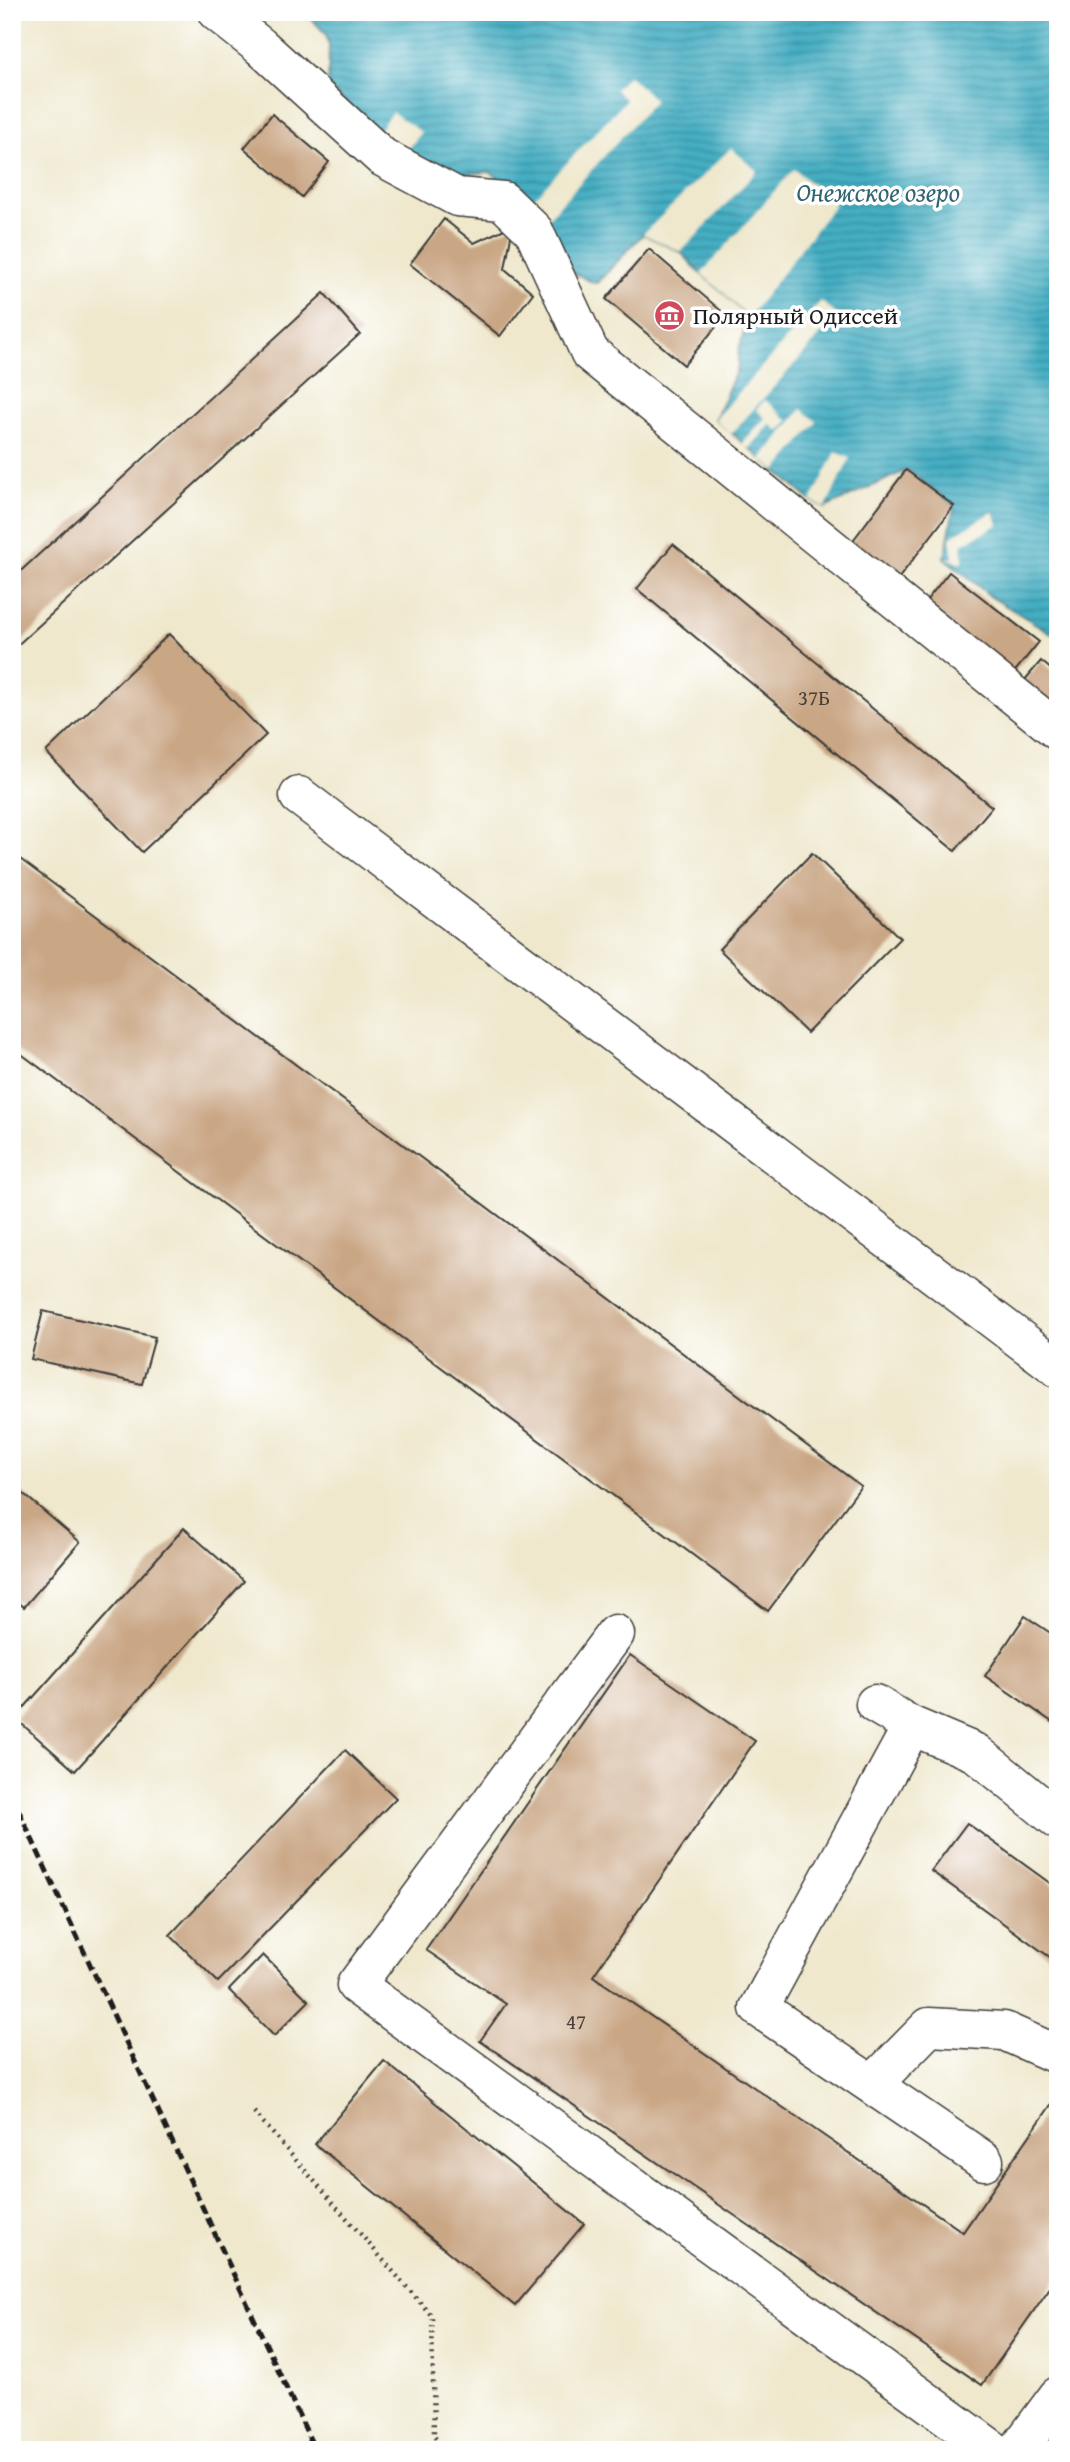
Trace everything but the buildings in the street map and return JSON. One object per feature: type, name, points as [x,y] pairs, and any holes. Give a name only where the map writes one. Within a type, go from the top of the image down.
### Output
[{"type":"lane","points":[[217,12],[260,46],[382,157],[457,197],[503,201],[534,231],[590,353],[1058,732]]},
{"type":"lane","points":[[299,796],[1058,1368]]},
{"type":"lane","points":[[615,1634],[356,1984],[993,2450]]},
{"type":"lane","points":[[875,1704],[912,1726],[976,1754],[1058,1820]]},
{"type":"lane","points":[[912,1726],[759,2008],[984,2161]]},
{"type":"lane","points":[[873,2084],[929,2027],[1004,2031],[1058,2055]]},
{"type":"lane","points":[[1018,2450],[1058,2396]]},
{"type":"path","points":[[254,2112],[432,2316],[434,2436],[444,2450]]},
{"type":"water","name":"Онежское озеро","points":[[305,12],[1058,12],[1058,637],[991,597],[945,558],[954,506],[907,470],[825,508],[811,501],[715,419],[738,367],[738,353],[748,318],[681,252],[643,234],[598,282],[594,283],[570,271],[530,202],[490,172],[456,175],[402,158],[328,86],[329,44],[326,34]]},
{"type":"pier","points":[[628,75],[655,100],[547,219],[530,202],[626,100],[615,90]]},
{"type":"pier","points":[[392,112],[421,132],[402,158],[373,138]]},
{"type":"pier","points":[[731,148],[757,171],[681,252],[643,234]]},
{"type":"pier","points":[[794,169],[835,204],[748,318],[701,274]]},
{"type":"pier","points":[[821,301],[838,316],[731,434],[715,419]]},
{"type":"pier","points":[[765,400],[789,421],[779,431],[770,424],[749,449],[742,444],[765,418],[756,409]]},
{"type":"pier","points":[[802,409],[817,422],[776,471],[761,459]]},
{"type":"pier","points":[[836,452],[850,458],[825,508],[811,501]]},
{"type":"pier","points":[[993,512],[999,524],[962,544],[963,563],[945,558],[953,558],[950,537]]},
{"type":"railway","points":[[12,1796],[315,2450]]},
{"type":"place","name":"Полярный Одиссей","points":[[670,316]]}]
